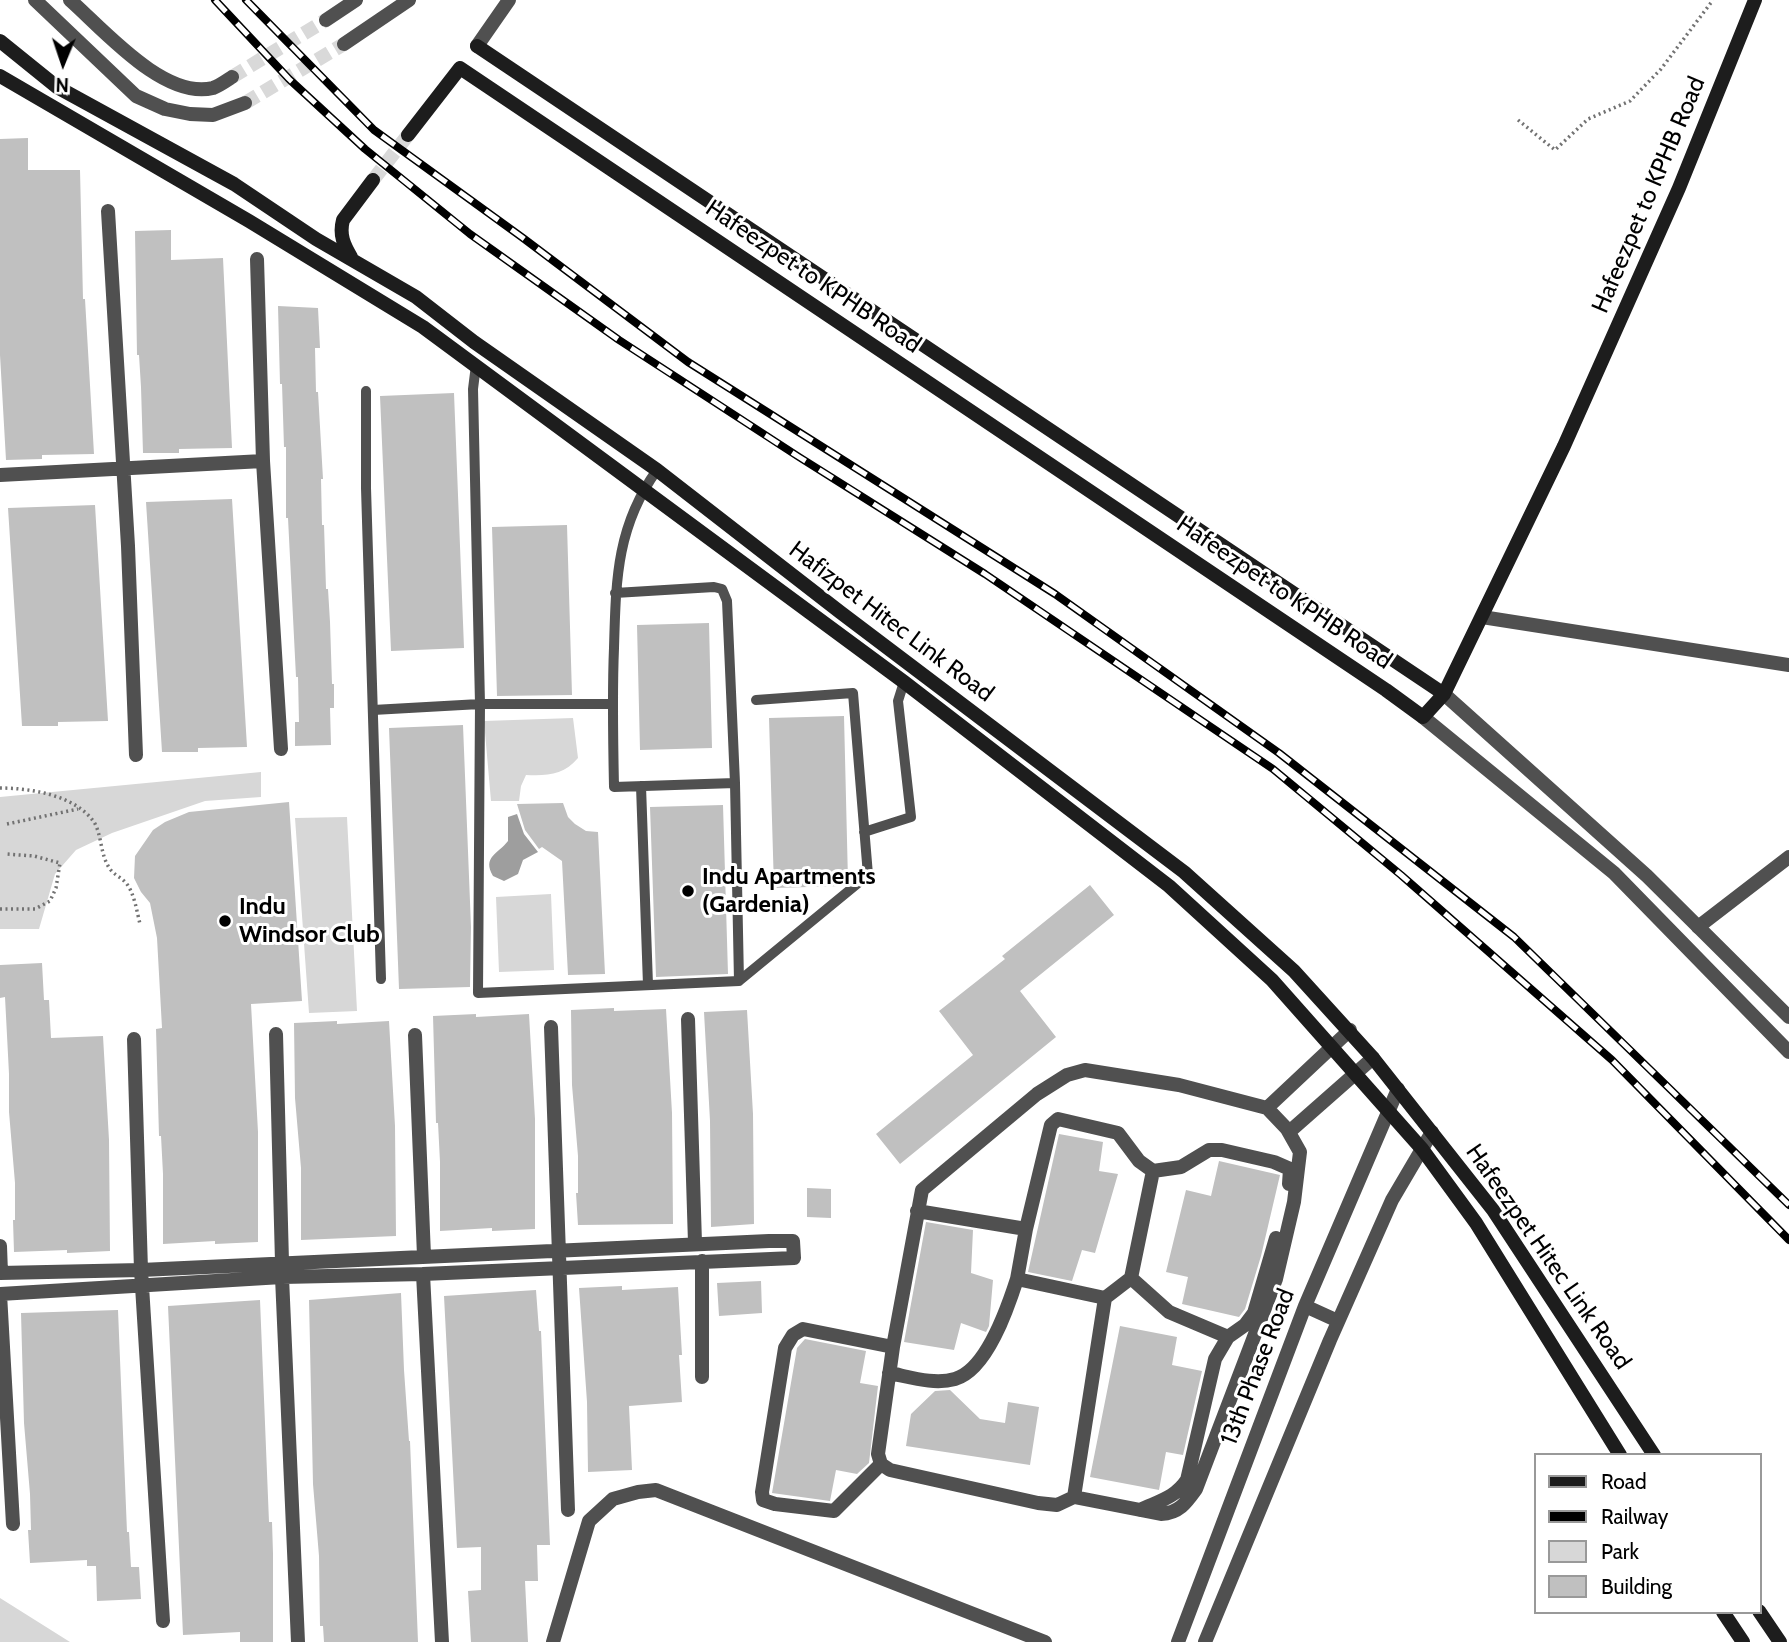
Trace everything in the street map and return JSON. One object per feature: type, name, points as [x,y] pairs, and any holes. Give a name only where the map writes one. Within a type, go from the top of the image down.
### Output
[{"type":"main road","name":"Hafeezpet to KPHB Road","points":[[408,135],[460,68],[1387,690],[1423,717],[1444,694],[1564,446],[1663,225],[1755,0]]},
{"type":"main road","name":"Hafizpet Hitec Link Road","points":[[0,41],[57,87],[234,184],[316,239],[416,297],[474,342],[657,470],[1184,872],[1294,971],[1350,1030],[1398,1089]]},
{"type":"main road","points":[[477,46],[1444,694]]},
{"type":"main road","name":"Hafeezpet Hitec Link Road","points":[[0,76],[412,320],[904,682],[1168,886],[1272,980],[1422,1149],[1476,1223],[1618,1453]]},
{"type":"main road","points":[[353,260],[344,243],[343,220],[373,180]]},
{"type":"main road","name":"Hafeezpet Hitec Link Road","points":[[1398,1089],[1493,1210],[1653,1453]]},
{"type":"main road","points":[[1476,1223],[1493,1210]]},
{"type":"main road","points":[[1724,1614],[1743,1642]]},
{"type":"main road","points":[[1761,1614],[1780,1642]]},
{"type":"street","points":[[35,0],[136,96],[165,109],[190,114],[213,114],[245,103]]},
{"type":"street","points":[[71,0],[151,72],[172,84],[214,88],[232,77]]},
{"type":"street","points":[[326,20],[356,0]]},
{"type":"street","points":[[344,44],[409,0]]},
{"type":"street","points":[[477,46],[509,0]]},
{"type":"street","points":[[108,211],[128,546],[136,755]]},
{"type":"street","points":[[257,259],[263,461],[281,749]]},
{"type":"street","points":[[0,475],[263,461]]},
{"type":"street","points":[[1482,617],[1789,665]]},
{"type":"street","points":[[1444,694],[1647,876],[1789,1017]]},
{"type":"street","points":[[1423,717],[1614,873],[1789,1052]]},
{"type":"street","points":[[1698,927],[1789,857]]},
{"type":"street","points":[[688,1018],[695,1243]]},
{"type":"street","points":[[551,1027],[568,1510]]},
{"type":"street","points":[[1267,1108],[1350,1030]]},
{"type":"street","points":[[276,1034],[282,1270],[298,1642]]},
{"type":"street","points":[[415,1035],[424,1256]]},
{"type":"street","points":[[134,1039],[142,1277],[163,1621]]},
{"type":"street","points":[[1289,1132],[1373,1058]]},
{"type":"street","points":[[1085,1070],[1179,1085],[1267,1108],[1289,1132],[1300,1152],[1294,1202],[1276,1279],[1196,1489],[1185,1504],[1173,1513],[1161,1514],[1073,1497],[1057,1505],[1038,1503],[890,1470],[881,1464],[878,1454],[892,1347],[922,1190],[1037,1094],[1067,1075],[1085,1070]]},
{"type":"street","name":"13th Phase Road","points":[[1178,1642],[1305,1306],[1398,1089]]},
{"type":"street","points":[[889,1373],[940,1381],[957,1379],[970,1371],[979,1359],[1003,1320],[1017,1279],[1054,1120],[1118,1133],[1139,1161],[1153,1171],[1181,1167],[1209,1150],[1222,1150],[1274,1162],[1290,1169],[1291,1178],[1267,1275],[1254,1314],[1245,1325],[1228,1337],[1215,1359],[1187,1480],[1179,1492],[1140,1510]]},
{"type":"street","points":[[1205,1642],[1338,1321],[1392,1200],[1433,1132]]},
{"type":"street","points":[[1073,1497],[1105,1298],[1131,1278],[1153,1171]]},
{"type":"street","points":[[917,1211],[1027,1229]]},
{"type":"street","points":[[13,1524],[0,1294],[142,1277],[282,1270],[424,1256],[559,1249],[793,1241],[794,1258],[423,1274],[282,1270]]},
{"type":"street","points":[[0,1246],[1,1273],[142,1277]]},
{"type":"street","points":[[702,1261],[702,1377]]},
{"type":"street","points":[[423,1274],[442,1642]]},
{"type":"street","points":[[1131,1278],[1170,1312],[1228,1337]]},
{"type":"street","points":[[1017,1279],[1105,1298]]},
{"type":"street","points":[[1305,1306],[1338,1321]]},
{"type":"street","points":[[881,1464],[834,1511],[775,1504],[763,1500],[762,1492],[785,1348],[793,1335],[803,1329],[892,1347]]},
{"type":"street","points":[[553,1642],[589,1521],[613,1499],[656,1490],[1045,1642]]},
{"type":"lane","points":[[476,365],[473,389],[480,704],[478,993],[739,981],[868,875],[853,693],[756,700]]},
{"type":"lane","points":[[366,391],[366,488],[381,979]]},
{"type":"lane","points":[[657,470],[644,489],[624,538],[615,576],[612,704],[614,787],[735,783]]},
{"type":"lane","points":[[615,593],[714,587],[722,589],[727,601],[735,783],[739,981]]},
{"type":"lane","points":[[864,832],[911,817],[898,701],[904,682]]},
{"type":"lane","points":[[373,710],[480,704],[612,704]]},
{"type":"lane","points":[[641,786],[648,985]]},
{"type":"path","points":[[1518,120],[1555,150],[1588,119],[1630,101],[1661,69],[1713,0]]},
{"type":"path","points":[[0,788],[26,788],[49,793],[80,809],[95,824],[110,870],[127,884],[140,924]]},
{"type":"path","points":[[7,824],[80,809]]},
{"type":"path","points":[[0,909],[35,909],[50,901],[56,888],[60,863],[34,856],[6,854]]},
{"type":"green space","points":[[573,718],[578,758],[573,764],[555,773],[526,775],[519,801],[491,801],[484,721]]},
{"type":"green space","points":[[261,772],[261,797],[205,801],[112,833],[76,850],[55,874],[39,929],[0,929],[0,797]]},
{"type":"green space","points":[[347,817],[357,1011],[309,1013],[295,818]]},
{"type":"green space","points":[[551,894],[554,970],[499,972],[496,897]]},
{"type":"green space","points":[[0,1598],[70,1642],[0,1642]]},
{"type":"shaded area","points":[[517,814],[524,834],[538,852],[523,860],[518,874],[504,881],[493,876],[489,864],[508,841],[508,817]]},
{"type":"building","points":[[28,138],[28,170],[80,170],[83,299],[94,454],[42,455],[42,459],[6,460],[0,355],[0,139]]},
{"type":"building","points":[[171,230],[171,260],[223,258],[232,448],[143,453],[137,355],[135,231]]},
{"type":"building","points":[[278,306],[318,308],[320,348],[315,348],[316,392],[323,479],[322,525],[334,684],[334,708],[330,708],[331,745],[295,746],[295,722],[299,722],[298,677],[286,518],[286,447],[280,384]]},
{"type":"building","points":[[454,393],[464,648],[391,651],[380,396]]},
{"type":"building","points":[[232,499],[247,747],[198,748],[198,752],[162,752],[146,502]]},
{"type":"building","points":[[95,505],[108,721],[22,726],[8,508]]},
{"type":"building","points":[[567,525],[572,695],[497,696],[492,527]]},
{"type":"building","points":[[709,623],[712,748],[640,750],[637,625]]},
{"type":"building","points":[[844,716],[848,881],[842,886],[774,888],[769,718]]},
{"type":"building","points":[[463,725],[471,927],[470,987],[399,989],[389,728]]},
{"type":"building","points":[[289,802],[302,1001],[251,1004],[258,1132],[258,1242],[163,1244],[163,1174],[159,1136],[156,1029],[162,1028],[157,938],[150,903],[134,878],[135,856],[153,830],[189,812]]},
{"type":"building","points":[[563,803],[568,817],[575,824],[586,831],[598,832],[605,974],[568,975],[562,861],[542,847],[539,849],[525,830],[517,804]]},
{"type":"building","name":"Indu Apartments (Gardenia)","points":[[723,805],[728,974],[656,977],[650,807]]},
{"type":"building","points":[[1090,885],[1114,915],[1020,991],[1056,1037],[900,1164],[876,1134],[973,1055],[939,1011],[1005,959],[1002,956]]},
{"type":"building","points":[[42,963],[44,1000],[49,1000],[51,1038],[103,1036],[109,1140],[110,1251],[14,1252],[15,1183],[9,1112],[5,997],[0,998],[0,965]]},
{"type":"building","points":[[614,1008],[614,1011],[666,1009],[672,1113],[673,1224],[578,1225],[578,1156],[572,1085],[571,1010]]},
{"type":"building","points":[[747,1010],[753,1114],[754,1224],[711,1227],[710,1121],[704,1012]]},
{"type":"building","points":[[476,1014],[476,1017],[529,1014],[535,1119],[535,1229],[440,1231],[440,1162],[436,1123],[433,1016]]},
{"type":"building","points":[[337,1021],[337,1024],[389,1021],[395,1126],[396,1236],[301,1240],[301,1168],[295,1098],[294,1023]]},
{"type":"building","points":[[1059,1134],[1103,1142],[1099,1171],[1118,1174],[1095,1253],[1082,1250],[1072,1281],[1028,1272]]},
{"type":"building","points":[[1219,1161],[1280,1175],[1261,1256],[1245,1309],[1239,1317],[1182,1304],[1188,1277],[1166,1272],[1186,1190],[1211,1196]]},
{"type":"building","points":[[807,1188],[831,1189],[831,1218],[807,1217]]},
{"type":"building","points":[[926,1222],[973,1230],[971,1273],[993,1280],[989,1326],[986,1332],[961,1323],[954,1350],[904,1342]]},
{"type":"building","points":[[761,1281],[762,1313],[719,1316],[717,1283]]},
{"type":"building","points":[[622,1286],[622,1290],[678,1287],[682,1402],[629,1406],[632,1470],[588,1472],[587,1402],[579,1288]]},
{"type":"building","points":[[536,1290],[541,1331],[550,1545],[537,1545],[538,1581],[525,1581],[528,1642],[471,1642],[468,1591],[481,1590],[481,1547],[457,1548],[444,1296]]},
{"type":"building","points":[[401,1293],[418,1642],[324,1642],[323,1626],[320,1626],[319,1556],[313,1484],[309,1300]]},
{"type":"building","points":[[260,1300],[269,1522],[272,1522],[273,1642],[240,1642],[240,1632],[183,1635],[168,1306]]},
{"type":"building","points":[[118,1310],[127,1532],[131,1567],[139,1567],[141,1599],[97,1601],[96,1566],[87,1566],[87,1560],[30,1563],[30,1494],[24,1423],[21,1313]]},
{"type":"building","points":[[1120,1326],[1177,1337],[1172,1365],[1202,1371],[1183,1455],[1166,1452],[1159,1490],[1090,1477]]},
{"type":"building","points":[[805,1339],[866,1351],[860,1383],[878,1386],[869,1463],[857,1474],[836,1470],[830,1501],[772,1493],[797,1348]]},
{"type":"building","points":[[950,1390],[980,1419],[1005,1423],[1008,1402],[1039,1407],[1030,1465],[906,1446],[911,1414],[935,1391]]},
{"type":"tunnel","points":[[232,77],[326,20]]},
{"type":"tunnel","points":[[245,103],[344,44]]},
{"type":"tunnel","points":[[373,180],[408,135]]},
{"type":"railway","points":[[215,0],[289,79],[365,149],[470,234],[619,340],[985,574],[1273,769],[1401,875],[1612,1060],[1789,1240]]},
{"type":"railway","points":[[246,0],[374,130],[688,362],[1055,594],[1279,753],[1514,937],[1789,1205]]},
{"type":"place","name":"Indu Apartments (Gardenia)","points":[[688,891]]},
{"type":"place","name":"Indu Windsor Club","points":[[225,921]]}]
